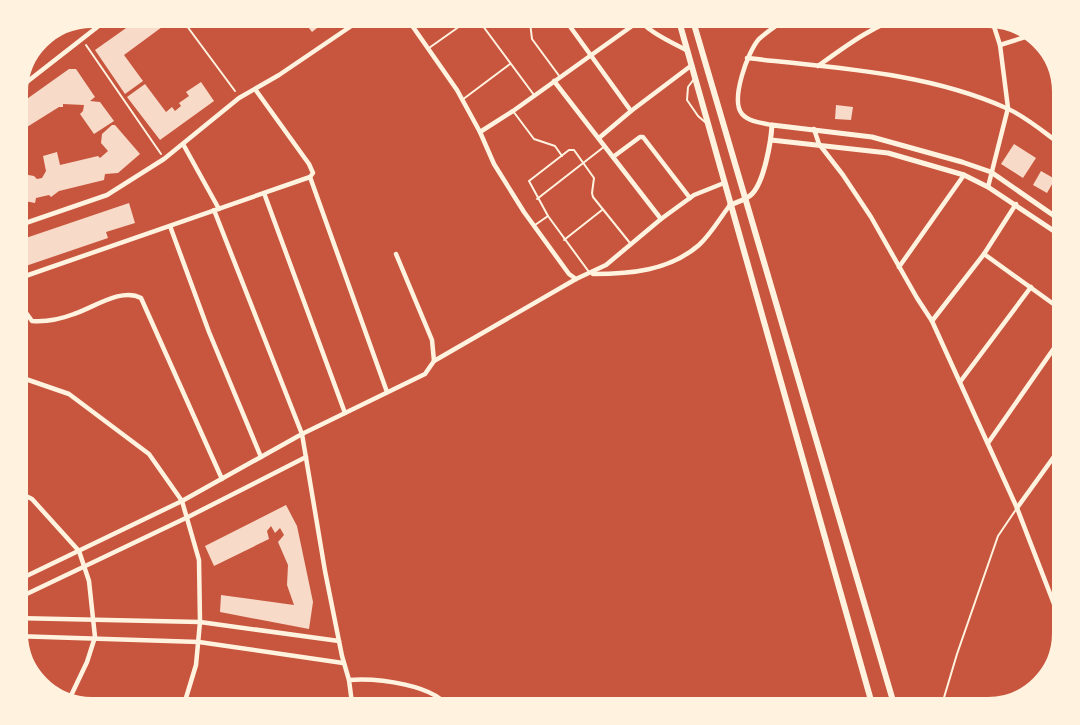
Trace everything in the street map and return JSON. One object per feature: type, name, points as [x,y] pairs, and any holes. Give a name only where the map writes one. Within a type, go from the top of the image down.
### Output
[{"type":"main road","points":[[680,24],[871,701]]},
{"type":"main road","points":[[694,24],[893,701]]},
{"type":"street","points":[[24,84],[101,24]]},
{"type":"street","points":[[24,224],[107,195],[164,159],[239,98],[354,24]]},
{"type":"street","points":[[411,24],[462,100],[494,164],[533,226],[569,274],[576,279]]},
{"type":"street","points":[[568,24],[631,111]]},
{"type":"street","points":[[480,132],[635,24]]},
{"type":"street","points":[[643,24],[688,51]]},
{"type":"street","points":[[780,24],[758,40],[747,58],[738,97],[739,109],[743,116],[749,120],[772,125],[872,138],[911,147],[991,172],[1056,217]]},
{"type":"street","points":[[818,66],[880,24]]},
{"type":"street","points":[[988,187],[1008,108],[1000,45],[993,25]]},
{"type":"street","points":[[1000,45],[1028,36]]},
{"type":"street","points":[[747,58],[892,74],[936,85],[1008,108],[1056,141]]},
{"type":"street","points":[[599,138],[692,65]]},
{"type":"street","points":[[554,81],[661,219]]},
{"type":"street","points":[[24,277],[310,177],[313,173],[309,164],[255,89]]},
{"type":"street","points":[[590,273],[640,272],[658,267],[698,245],[730,205],[752,194],[758,185],[771,140],[772,125]]},
{"type":"street","points":[[814,129],[819,144],[871,217],[932,321],[1017,508],[1056,609]]},
{"type":"street","points":[[613,157],[643,137],[690,198]]},
{"type":"street","points":[[771,140],[888,153],[964,175],[1016,204],[1056,232]]},
{"type":"street","points":[[183,144],[216,210],[302,434],[352,701]]},
{"type":"street","points":[[899,267],[964,175]]},
{"type":"street","points":[[310,177],[387,392]]},
{"type":"street","points":[[24,577],[182,501],[302,434],[425,374],[434,361],[576,279],[606,265],[690,198],[724,183]]},
{"type":"street","points":[[264,193],[345,413]]},
{"type":"street","points":[[932,321],[984,254],[1016,204]]},
{"type":"street","points":[[170,226],[209,332],[261,457]]},
{"type":"street","points":[[396,254],[432,340],[434,361]]},
{"type":"street","points":[[984,254],[1056,306]]},
{"type":"street","points":[[960,382],[1031,287]]},
{"type":"street","points":[[24,310],[32,321],[47,321],[73,315],[123,295],[136,295],[141,298],[222,479]]},
{"type":"street","points":[[988,443],[1056,345]]},
{"type":"street","points":[[24,378],[69,394],[149,453],[182,501],[199,560],[200,622],[196,665],[185,701]]},
{"type":"street","points":[[1017,508],[1056,454]]},
{"type":"street","points":[[24,595],[188,518],[306,457]]},
{"type":"street","points":[[24,495],[32,499],[79,551],[85,567],[95,637],[87,662],[70,698]]},
{"type":"street","points":[[24,618],[200,622],[339,641]]},
{"type":"street","points":[[24,636],[199,642],[343,663]]},
{"type":"street","points":[[349,680],[378,680],[409,686],[443,701]]},
{"type":"lane","points":[[429,48],[461,24]]},
{"type":"lane","points":[[482,24],[534,96]]},
{"type":"lane","points":[[530,24],[532,39],[560,77]]},
{"type":"lane","points":[[462,100],[511,64]]},
{"type":"lane","points":[[695,76],[688,87],[687,100],[698,116],[708,124]]},
{"type":"lane","points":[[513,111],[534,140],[555,146],[562,156]]},
{"type":"lane","points":[[537,199],[585,164],[605,146]]},
{"type":"lane","points":[[590,273],[564,240],[528,181],[572,149],[594,178],[591,193],[593,197],[631,245]]},
{"type":"lane","points":[[564,240],[603,210]]},
{"type":"lane","points":[[533,226],[548,216]]},
{"type":"lane","points":[[943,701],[998,536],[1017,508]]},
{"type":"lane","points":[[244,699],[256,701]]},
{"type":"path","points":[[185,24],[239,98]]},
{"type":"path","points":[[82,39],[164,159]]},
{"type":"building","points":[[132,24],[160,24],[162,27],[124,55],[143,81],[125,94],[95,50]]},
{"type":"building","points":[[306,24],[322,24],[312,32]]},
{"type":"building","points":[[69,69],[76,69],[95,97],[90,101],[100,102],[114,121],[94,134],[80,114],[84,105],[63,104],[63,107],[59,107],[24,129],[24,101]]},
{"type":"building","points":[[201,82],[214,101],[160,140],[127,97],[145,84],[166,112],[172,107],[175,111],[181,106],[179,103],[189,96],[186,92]]},
{"type":"building","points":[[836,105],[853,107],[851,120],[835,119]]},
{"type":"building","points":[[115,125],[140,154],[118,173],[105,174],[104,180],[59,191],[51,197],[49,195],[36,198],[35,203],[24,201],[24,174],[37,179],[42,178],[46,171],[43,156],[57,152],[60,165],[98,156],[100,158],[108,151],[101,143],[102,134]]},
{"type":"building","points":[[1014,144],[1036,158],[1023,178],[1001,164]]},
{"type":"building","points":[[1041,171],[1055,179],[1047,193],[1033,185]]},
{"type":"building","points":[[129,203],[135,223],[106,232],[108,238],[24,267],[24,239]]},
{"type":"building","points":[[286,505],[297,526],[313,602],[309,629],[220,612],[221,595],[294,605],[287,585],[288,565],[278,542],[284,535],[280,528],[275,533],[271,526],[267,531],[269,539],[214,566],[205,546]]}]
